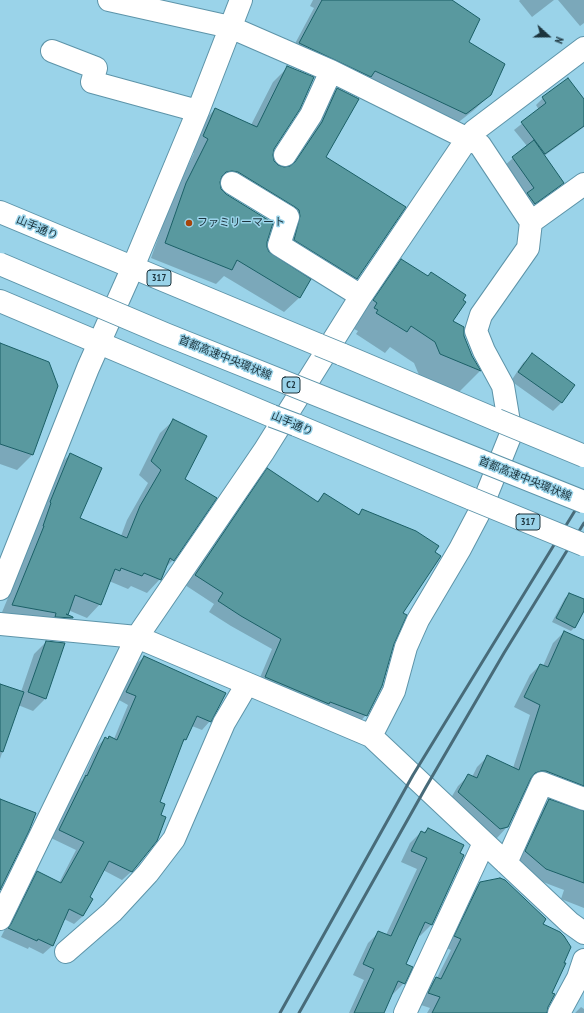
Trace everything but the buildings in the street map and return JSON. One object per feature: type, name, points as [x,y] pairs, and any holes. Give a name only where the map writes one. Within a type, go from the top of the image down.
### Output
[{"type":"main road","points":[[109,0],[136,3],[230,27],[331,72],[480,145],[531,222],[528,248],[481,314],[476,331],[484,351],[503,386],[511,434],[480,511],[460,549],[418,620],[406,647],[394,691],[371,736]]},
{"type":"main road","points":[[0,589],[99,342],[133,268],[198,112],[241,0]]},
{"type":"main road","points":[[0,919],[137,637],[264,451],[361,296],[474,131],[584,48]]},
{"type":"main road","points":[[52,51],[96,68],[92,82],[198,112]]},
{"type":"main road","points":[[285,155],[311,115],[331,72]]},
{"type":"main road","points":[[232,183],[288,216],[279,245],[361,296]]},
{"type":"main road","points":[[531,222],[584,184]]},
{"type":"main road","name":"山手通り","points":[[0,212],[584,456]]},
{"type":"main road","name":"首都高速中央環状線","points":[[0,252],[169,324],[584,489]]},
{"type":"main road","name":"首都高速中央環状線","points":[[0,264],[172,337],[584,502]]},
{"type":"main road","name":"山手通り","points":[[0,301],[272,416],[584,545]]},
{"type":"main road","points":[[0,624],[137,637],[371,736],[570,923],[584,933]]},
{"type":"main road","points":[[66,952],[112,912],[148,873],[174,839],[224,723],[247,684]]},
{"type":"main road","points":[[506,863],[542,783],[584,799]]},
{"type":"main road","points":[[405,1013],[484,843]]},
{"type":"main road","points":[[559,1013],[578,978],[584,960]]},
{"type":"railway","points":[[280,1013],[413,775],[584,496]]},
{"type":"railway","points":[[299,1013],[426,787],[504,653],[584,523]]},
{"type":"place","name":"ファミリーマート","points":[[189,223]]}]
